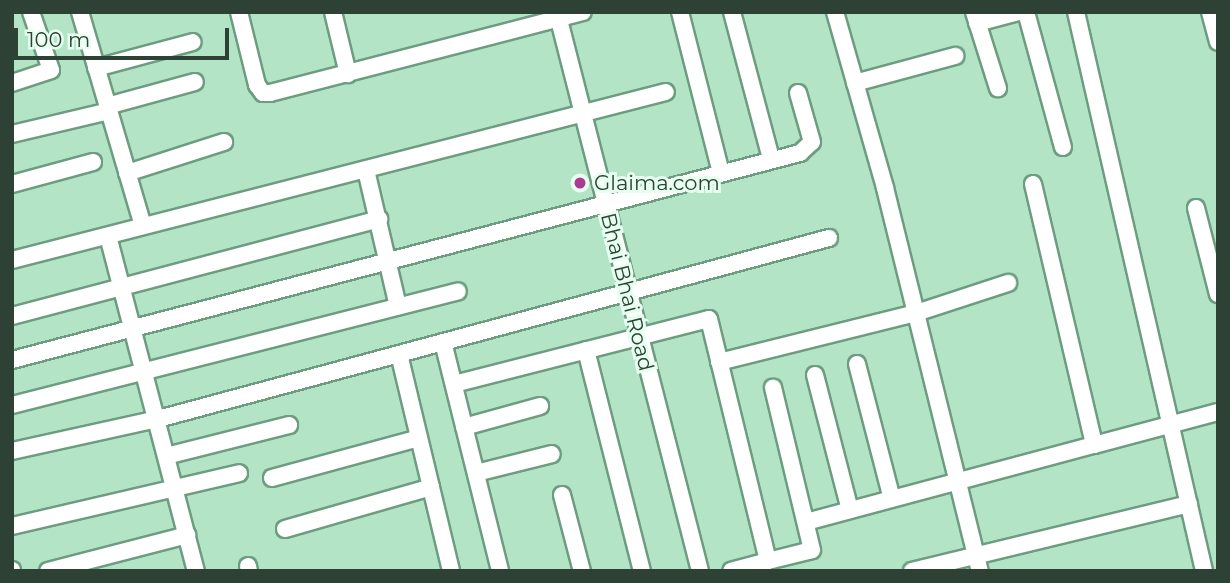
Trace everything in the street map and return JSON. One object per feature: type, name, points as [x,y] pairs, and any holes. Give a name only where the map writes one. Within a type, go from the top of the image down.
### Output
[{"type":"street","points":[[12,83],[51,70],[31,12]]},
{"type":"street","points":[[239,12],[257,85],[263,93],[348,74],[557,15],[583,12]]},
{"type":"street","points":[[333,12],[348,74]]},
{"type":"street","points":[[680,12],[721,173]]},
{"type":"street","points":[[732,12],[771,159]]},
{"type":"street","points":[[835,12],[916,313],[978,563]]},
{"type":"street","points":[[998,88],[976,18],[1018,12]]},
{"type":"street","points":[[1026,12],[1063,147]]},
{"type":"street","points":[[1076,12],[1204,571]]},
{"type":"street","points":[[1210,12],[1218,42]]},
{"type":"street","points":[[82,13],[143,226]]},
{"type":"street","name":"Bhai Bhai Road","points":[[557,15],[700,571]]},
{"type":"street","points":[[96,68],[193,42]]},
{"type":"street","points":[[855,83],[955,56]]},
{"type":"street","points":[[12,134],[195,82]]},
{"type":"street","points":[[12,260],[666,92]]},
{"type":"street","points":[[12,360],[133,325],[800,153],[812,142],[798,93]]},
{"type":"street","points":[[127,173],[224,142]]},
{"type":"street","points":[[12,184],[93,162]]},
{"type":"street","points":[[366,170],[398,306]]},
{"type":"street","points":[[1033,184],[1094,445]]},
{"type":"street","points":[[1196,208],[1218,294]]},
{"type":"street","points":[[12,316],[379,219]]},
{"type":"street","points":[[108,236],[196,571]]},
{"type":"street","points":[[12,451],[158,419],[829,238]]},
{"type":"street","points":[[719,362],[916,313],[1008,283]]},
{"type":"street","points":[[12,405],[458,290]]},
{"type":"street","points":[[454,384],[709,319],[760,565]]},
{"type":"street","points":[[443,341],[500,571]]},
{"type":"street","points":[[586,350],[642,571]]},
{"type":"street","points":[[399,354],[451,571]]},
{"type":"street","points":[[857,364],[892,499]]},
{"type":"street","points":[[815,375],[850,510]]},
{"type":"street","points":[[731,571],[809,554],[806,522],[773,388]]},
{"type":"street","points":[[464,427],[540,406]]},
{"type":"street","points":[[806,522],[1218,412]]},
{"type":"street","points":[[166,456],[289,425]]},
{"type":"street","points":[[272,478],[419,438]]},
{"type":"street","points":[[476,473],[552,454]]},
{"type":"street","points":[[12,526],[239,473]]},
{"type":"street","points":[[285,529],[431,487]]},
{"type":"street","points":[[562,495],[582,571]]},
{"type":"street","points":[[912,571],[978,563],[1189,504]]},
{"type":"street","points":[[48,571],[187,536]]},
{"type":"place","name":"Glaima.com","points":[[580,183]]}]
